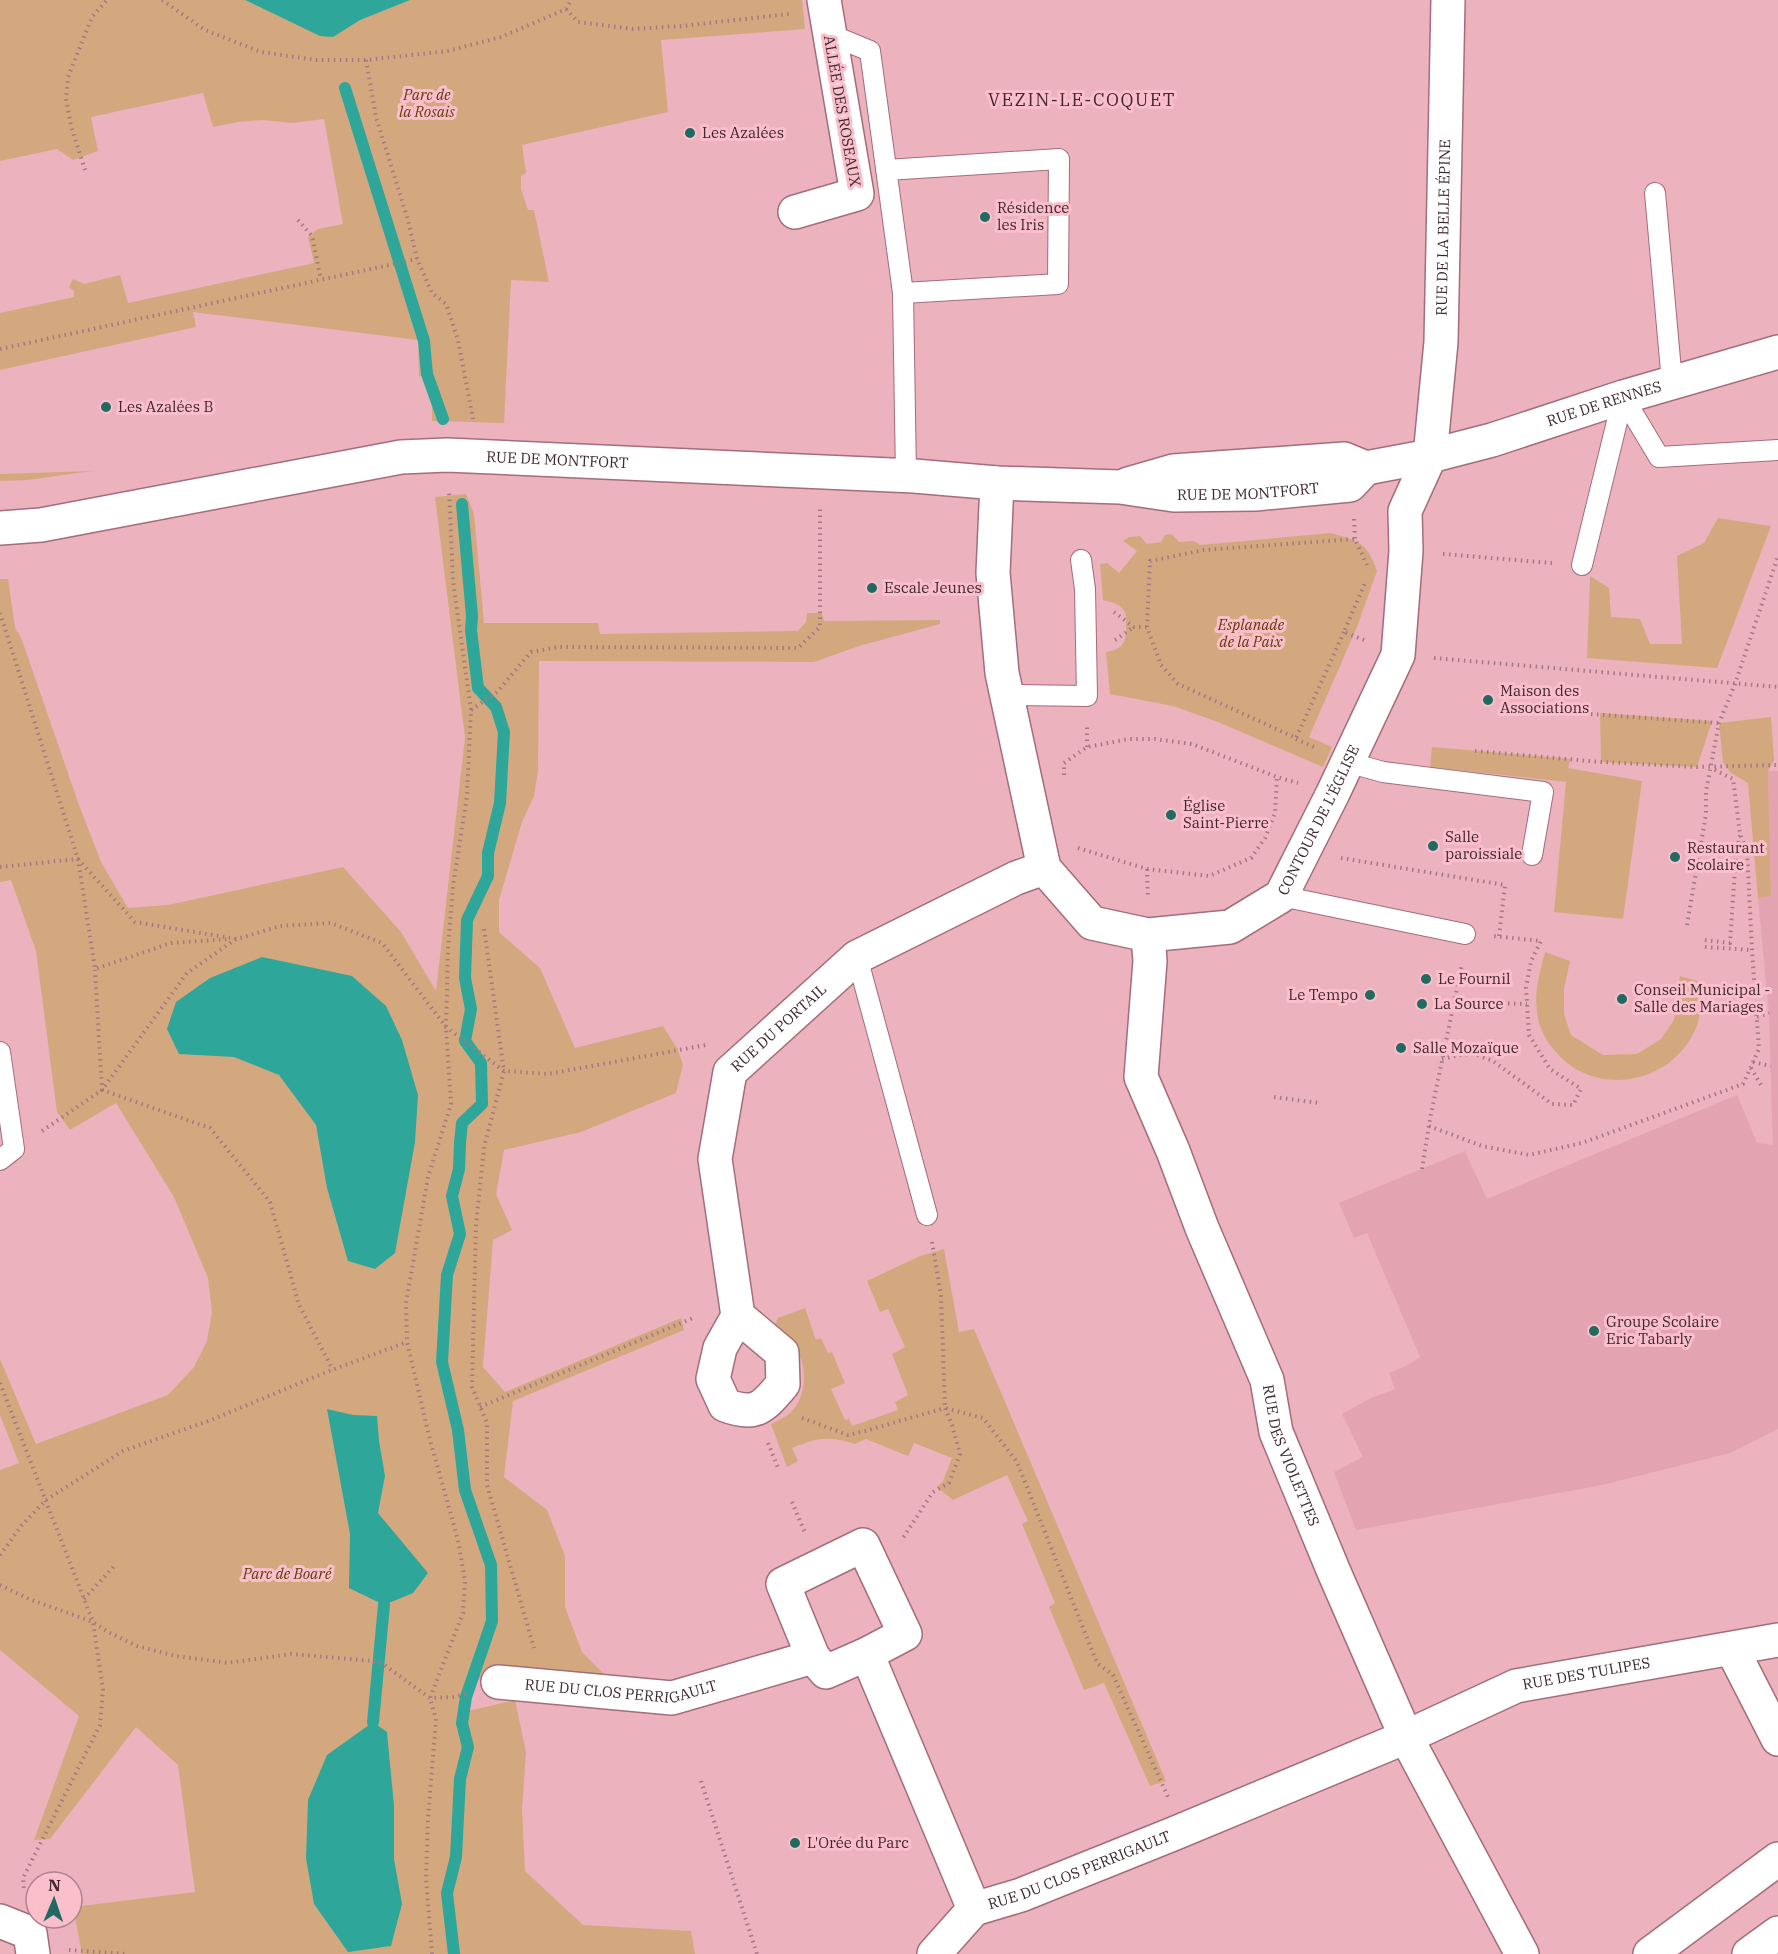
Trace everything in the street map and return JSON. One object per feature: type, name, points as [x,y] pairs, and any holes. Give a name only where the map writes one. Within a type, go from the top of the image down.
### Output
[{"type":"street","name":"RUE DE LA BELLE ÉPINE","points":[[1430,456],[1441,342],[1448,0]]},
{"type":"street","name":"ALLÉE DES ROSEAUX","points":[[795,212],[857,194],[826,14]]},
{"type":"street","name":"RUE DE RENNES","points":[[1430,456],[1492,440],[1623,397],[1778,352]]},
{"type":"street","name":"RUE DE MONTFORT","points":[[0,528],[41,525],[401,458],[460,455],[821,471],[997,483],[1120,487],[1174,495],[1255,494],[1350,485],[1366,468],[1430,456]]},
{"type":"street","name":"CONTOUR DE L'ÉGLISE","points":[[997,483],[993,573],[1002,673],[1044,868],[1092,923],[1148,935],[1230,927],[1281,896],[1398,655],[1406,551],[1405,511],[1430,456]]},
{"type":"street","name":"RUE DU PORTAIL","points":[[736,1308],[715,1159],[730,1072],[857,957],[1016,878],[1044,868]]},
{"type":"street","name":"RUE DES VIOLETTES","points":[[1148,935],[1150,961],[1141,1077],[1173,1151],[1202,1228],[1268,1380],[1276,1432],[1334,1572],[1406,1737],[1522,1954]]},
{"type":"street","points":[[863,1545],[905,1634],[867,1654],[826,1672],[813,1657],[783,1584],[863,1545]]},
{"type":"street","name":"RUE DES TULIPES","points":[[1406,1737],[1516,1686],[1778,1640]]},
{"type":"street","points":[[1732,1649],[1778,1739]]},
{"type":"street","name":"RUE DU CLOS PERRIGAULT","points":[[867,1654],[974,1909],[1021,1895],[1406,1737]]},
{"type":"street","name":"RUE DU CLOS PERRIGAULT","points":[[498,1682],[672,1698],[813,1657]]},
{"type":"street","points":[[1650,1954],[1778,1859]]},
{"type":"street","points":[[934,1954],[974,1909]]},
{"type":"street","points":[[0,1921],[32,1945]]},
{"type":"street","points":[[1749,1954],[1778,1933]]},
{"type":"lane","points":[[826,14],[870,51],[903,293],[906,476]]},
{"type":"lane","points":[[886,170],[1059,159],[1058,284],[903,293]]},
{"type":"lane","points":[[1655,193],[1672,382]]},
{"type":"lane","points":[[1623,397],[1659,457],[1778,450]]},
{"type":"lane","points":[[1582,565],[1623,397]]},
{"type":"lane","points":[[1006,695],[1087,696],[1085,589],[1081,560]]},
{"type":"lane","points":[[1347,762],[1383,772],[1542,792],[1532,855]]},
{"type":"lane","points":[[1281,896],[1465,934]]},
{"type":"lane","points":[[857,957],[927,1215]]},
{"type":"lane","points":[[0,1052],[7,1155]]},
{"type":"path","points":[[85,170],[71,126],[66,99],[68,76],[92,17],[107,0]]},
{"type":"path","points":[[162,0],[205,30],[261,52],[316,60],[366,60],[448,51],[501,37],[566,9],[571,0]]},
{"type":"path","points":[[566,9],[578,22],[633,29],[800,13],[826,14]]},
{"type":"path","points":[[366,60],[376,117],[408,220],[417,259],[432,293],[446,304],[459,340],[475,426],[460,455],[453,581],[471,710],[467,796],[452,897],[448,949],[447,1027],[451,1104],[428,1177],[406,1303],[407,1342],[430,1440],[455,1529],[465,1581],[463,1613],[430,1698],[436,1719],[426,1878],[432,1954]]},
{"type":"path","points":[[298,220],[312,236],[321,280]]},
{"type":"path","points":[[0,349],[417,259]]},
{"type":"path","points":[[471,710],[497,692],[531,652],[559,647],[798,648],[820,627],[821,471]]},
{"type":"path","points":[[1354,515],[1354,539],[1370,571]]},
{"type":"path","points":[[1354,539],[1204,550],[1150,561],[1147,627],[1161,665],[1178,684],[1296,738],[1366,581]]},
{"type":"path","points":[[1406,551],[1582,565]]},
{"type":"path","points":[[1687,925],[1706,814],[1706,791],[1719,723],[1735,684],[1778,556]]},
{"type":"path","points":[[0,613],[78,860],[95,969],[102,1090]]},
{"type":"path","points":[[1134,627],[1147,627]]},
{"type":"path","points":[[1344,632],[1398,655]]},
{"type":"path","points":[[1458,660],[1778,687]]},
{"type":"path","points":[[1561,712],[1719,723]]},
{"type":"path","points":[[1063,783],[1064,763],[1087,747],[1129,739],[1155,739],[1192,744],[1276,777],[1333,793]]},
{"type":"path","points":[[1474,751],[1601,762],[1711,768],[1778,765]]},
{"type":"path","points":[[1429,1126],[1482,1146],[1529,1155],[1582,1143],[1743,1084],[1759,1048],[1747,851],[1740,834],[1733,779],[1711,768]]},
{"type":"path","points":[[1075,848],[1147,869],[1209,876],[1251,858],[1265,838],[1275,813],[1276,777]]},
{"type":"path","points":[[1705,940],[1730,943],[1736,854],[1740,834]]},
{"type":"path","points":[[1334,857],[1505,885],[1499,936]]},
{"type":"path","points":[[0,867],[78,860]]},
{"type":"path","points":[[78,860],[135,922],[237,939]]},
{"type":"path","points":[[95,969],[171,943],[237,939],[280,926],[331,923],[382,943],[447,1027],[504,1071],[548,1074],[709,1045]]},
{"type":"path","points":[[484,929],[504,1071],[484,1147],[476,1225],[472,1387],[487,1423],[486,1485],[545,1686]]},
{"type":"path","points":[[1422,1169],[1429,1126],[1462,964],[1465,934],[1541,941],[1532,961],[1526,988],[1529,1035],[1550,1069],[1581,1089],[1573,1105],[1552,1104],[1493,1061],[1474,1054],[1443,1059]]},
{"type":"path","points":[[7,1155],[102,1090],[187,973],[237,939]]},
{"type":"path","points":[[1705,947],[1752,950]]},
{"type":"path","points":[[1454,1002],[1527,1004]]},
{"type":"path","points":[[1757,1017],[1769,1013]]},
{"type":"path","points":[[1753,1062],[1771,1066]]},
{"type":"path","points":[[1751,1068],[1761,1085]]},
{"type":"path","points":[[102,1090],[210,1128],[270,1202],[299,1305],[333,1370]]},
{"type":"path","points":[[1274,1097],[1319,1103]]},
{"type":"path","points":[[870,1562],[895,1549],[933,1492],[949,1483],[960,1454],[945,1408],[941,1296],[927,1215]]},
{"type":"path","points":[[480,1407],[659,1333],[736,1308]]},
{"type":"path","points":[[0,1555],[22,1525],[46,1500],[123,1451],[216,1418],[407,1342]]},
{"type":"path","points":[[0,1383],[93,1622],[103,1690],[100,1725],[23,1878],[32,1945],[128,1954]]},
{"type":"path","points":[[802,1418],[848,1434],[945,1408],[983,1418],[1017,1462],[1097,1663],[1113,1675],[1183,1830]]},
{"type":"path","points":[[84,1599],[116,1564]]},
{"type":"path","points":[[0,1585],[29,1599],[93,1622],[137,1646],[176,1656],[228,1663],[291,1654],[373,1661],[383,1664],[430,1698],[453,1697]]},
{"type":"path","points":[[701,1781],[757,1954]]},
{"type":"shaded area","points":[[245,0],[410,0],[360,20],[333,37],[320,36]]},
{"type":"shaded area","name":"Groupe Scolaire Eric Tabarly","points":[[1768,771],[1778,771],[1778,1429],[1730,1453],[1602,1485],[1356,1530],[1334,1472],[1363,1457],[1342,1414],[1371,1398],[1395,1389],[1389,1373],[1420,1357],[1367,1233],[1354,1238],[1339,1203],[1465,1151],[1487,1199],[1737,1095],[1757,1143],[1773,1145],[1769,1013],[1758,898],[1771,895]]},
{"type":"shaded area","points":[[262,957],[352,976],[386,1006],[402,1040],[418,1095],[415,1142],[395,1253],[375,1269],[348,1261],[327,1188],[316,1125],[279,1075],[234,1057],[179,1054],[167,1029],[176,1002],[210,978]]},
{"type":"shaded area","points":[[327,1409],[353,1415],[377,1416],[385,1476],[378,1513],[428,1573],[413,1593],[384,1605],[349,1588],[350,1534]]},
{"type":"shaded area","points":[[373,1722],[387,1732],[394,1806],[394,1859],[402,1904],[391,1946],[348,1952],[314,1904],[306,1858],[308,1800],[327,1755]]},
{"type":"green space","name":"Parc de la Rosais","points":[[0,0],[802,0],[805,29],[661,40],[668,112],[522,145],[526,173],[521,176],[521,189],[528,210],[534,210],[549,282],[511,280],[504,423],[432,421],[432,375],[419,376],[418,340],[193,312],[196,327],[0,370],[0,313],[74,297],[74,291],[69,287],[73,279],[84,284],[120,275],[128,303],[314,263],[308,237],[318,229],[343,224],[324,119],[293,123],[262,120],[213,127],[203,93],[91,117],[98,151],[73,160],[57,149],[0,161]]},
{"type":"green space","points":[[92,471],[28,480],[0,481],[0,474]]},
{"type":"green space","name":"Parc de Boaré","points":[[466,494],[474,514],[484,623],[598,623],[600,634],[798,631],[806,622],[807,613],[822,613],[824,621],[940,620],[940,624],[859,646],[814,662],[539,661],[538,771],[534,796],[522,822],[499,900],[499,932],[540,968],[575,1048],[663,1026],[678,1050],[683,1065],[676,1093],[581,1132],[504,1150],[496,1194],[512,1230],[493,1240],[483,1367],[505,1392],[681,1318],[684,1330],[513,1401],[504,1477],[547,1510],[565,1556],[565,1607],[582,1652],[613,1683],[490,1669],[469,1689],[464,1712],[515,1700],[526,1752],[522,1809],[525,1871],[583,1925],[691,1931],[695,1954],[82,1954],[77,1930],[84,1930],[84,1906],[195,1892],[178,1765],[136,1727],[50,1839],[34,1840],[79,1716],[0,1650],[0,1470],[19,1463],[0,1415],[0,1359],[36,1444],[168,1395],[194,1367],[207,1341],[212,1312],[208,1278],[174,1197],[116,1103],[70,1130],[57,1112],[36,951],[11,880],[0,882],[0,579],[8,579],[15,627],[22,640],[101,862],[128,908],[168,905],[343,867],[401,932],[436,991],[465,738],[435,497]]},
{"type":"green space","points":[[1718,518],[1771,526],[1717,668],[1587,658],[1590,576],[1609,588],[1611,617],[1640,619],[1650,644],[1682,644],[1677,556],[1704,543]]},
{"type":"green space","name":"Esplanade de la Paix","points":[[1331,533],[1361,544],[1370,554],[1377,571],[1357,627],[1309,737],[1332,747],[1323,767],[1218,722],[1173,706],[1110,694],[1106,652],[1123,644],[1126,636],[1126,618],[1120,606],[1103,600],[1100,564],[1107,563],[1119,573],[1137,551],[1123,541],[1129,537],[1140,536],[1147,544],[1161,542],[1165,535],[1172,534],[1179,542],[1194,541],[1200,545]]},
{"type":"green space","points":[[1600,713],[1712,721],[1697,767],[1601,762]]},
{"type":"green space","points":[[1771,717],[1774,760],[1768,771],[1771,896],[1758,898],[1748,783],[1731,773],[1723,762],[1719,723]]},
{"type":"green space","points":[[1432,747],[1571,759],[1568,768],[1642,781],[1623,919],[1554,912],[1566,782],[1430,767]]},
{"type":"green space","points":[[1545,952],[1570,961],[1564,989],[1564,1014],[1571,1035],[1603,1055],[1637,1054],[1661,1039],[1674,1020],[1680,976],[1703,983],[1699,1017],[1692,1036],[1680,1053],[1665,1066],[1647,1075],[1628,1079],[1608,1079],[1589,1075],[1571,1066],[1549,1043],[1539,1023],[1536,1004],[1537,989]]},
{"type":"green space","points":[[944,1249],[959,1332],[974,1329],[1166,1781],[1150,1786],[1104,1683],[1084,1690],[1049,1607],[1055,1603],[1022,1524],[1028,1521],[1007,1475],[953,1500],[937,1487],[943,1481],[952,1458],[914,1443],[908,1456],[866,1439],[855,1444],[824,1439],[802,1444],[792,1448],[798,1461],[787,1467],[771,1424],[789,1414],[797,1404],[804,1375],[800,1355],[795,1346],[789,1338],[774,1327],[778,1318],[805,1308],[816,1340],[821,1338],[828,1353],[832,1352],[845,1383],[831,1389],[845,1420],[849,1419],[852,1426],[898,1410],[895,1402],[908,1395],[892,1354],[905,1347],[888,1309],[880,1312],[867,1281],[920,1256]]},
{"type":"waterway","points":[[345,88],[424,341],[427,374],[443,419]]},
{"type":"waterway","points":[[454,1954],[447,1893],[456,1857],[460,1779],[468,1747],[462,1723],[466,1697],[492,1621],[491,1565],[465,1490],[458,1430],[442,1362],[447,1275],[460,1234],[452,1196],[459,1169],[462,1123],[482,1104],[481,1063],[465,1041],[471,1009],[465,978],[467,920],[488,876],[488,853],[500,803],[504,732],[496,707],[478,688],[471,630],[472,616],[462,504]]},
{"type":"waterway","points":[[373,1722],[384,1605]]},
{"type":"place","name":"Les Azalées","points":[[690,133]]},
{"type":"place","name":"Résidence les Iris","points":[[985,217]]},
{"type":"place","name":"Les Azalées B","points":[[106,407]]},
{"type":"place","name":"Escale Jeunes","points":[[872,588]]},
{"type":"place","name":"Maison des Associations","points":[[1488,700]]},
{"type":"place","name":"Église Saint-Pierre","points":[[1171,815]]},
{"type":"place","name":"Salle paroissiale","points":[[1433,846]]},
{"type":"place","name":"Restaurant Scolaire","points":[[1675,857]]},
{"type":"place","name":"Le Fournil","points":[[1426,979]]},
{"type":"place","name":"Le Tempo","points":[[1370,995]]},
{"type":"place","name":"Conseil Municipal - Salle des Mariages","points":[[1622,999]]},
{"type":"place","name":"La Source","points":[[1422,1004]]},
{"type":"place","name":"Salle Mozaïque","points":[[1401,1048]]},
{"type":"place","name":"Groupe Scolaire Eric Tabarly","points":[[1594,1331]]},
{"type":"place","name":"L'Orée du Parc","points":[[795,1843]]},
{"type":"district","name":"VEZIN-LE-COQUET","points":[[1082,100]]}]
